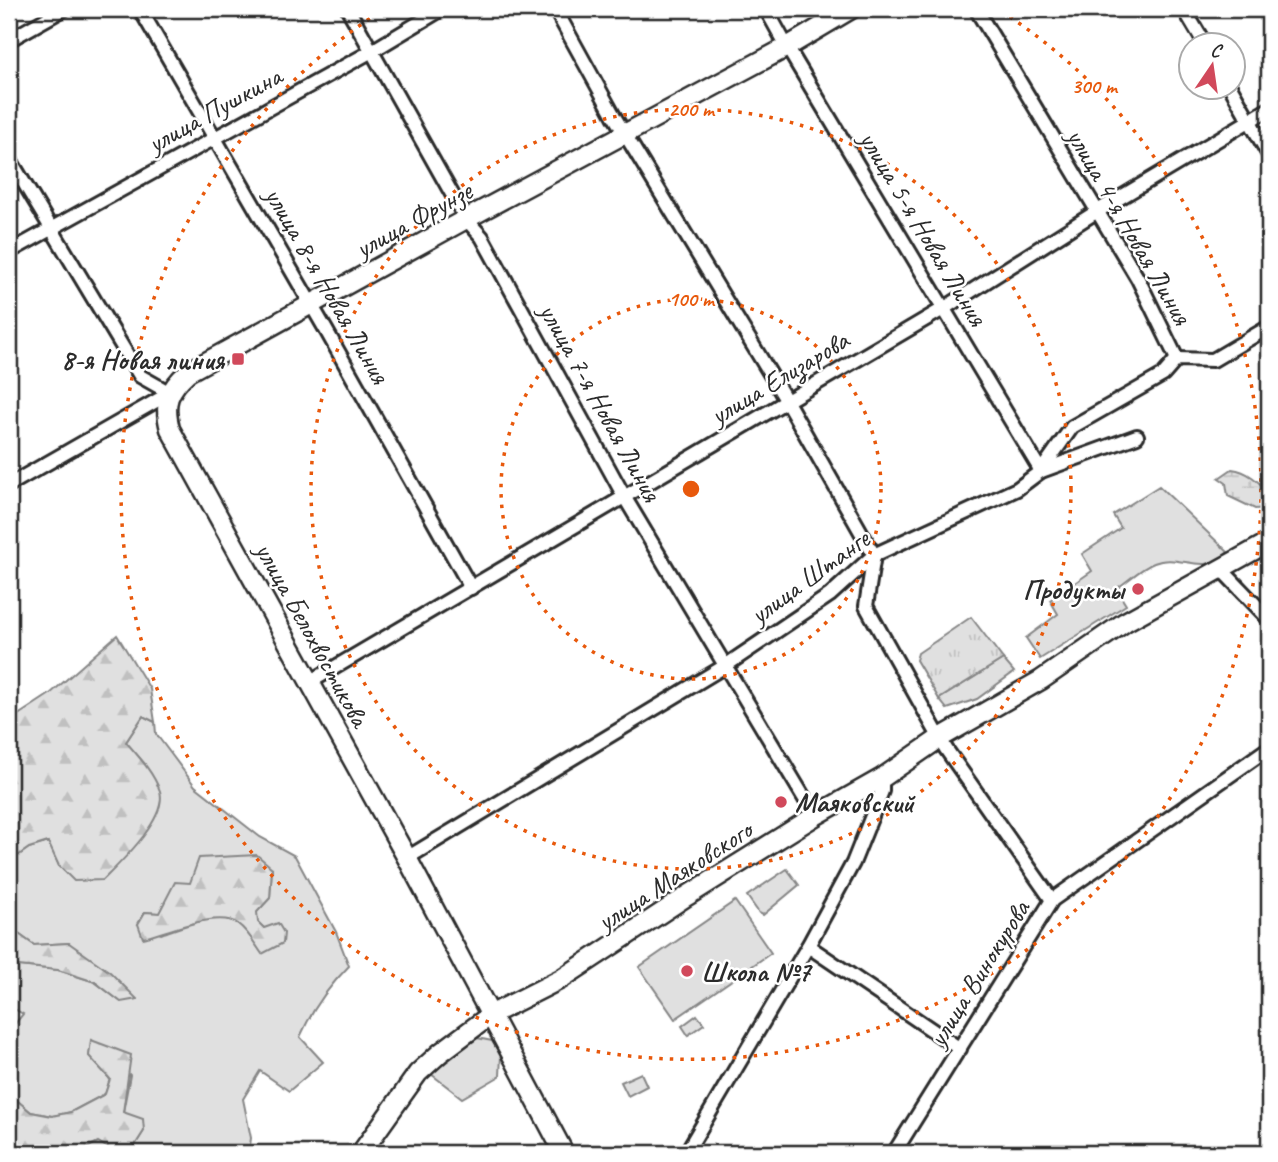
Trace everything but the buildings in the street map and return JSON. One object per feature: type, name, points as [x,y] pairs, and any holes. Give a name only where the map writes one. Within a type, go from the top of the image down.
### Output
[{"type":"main road","name":"улица Фрунзе","points":[[170,393],[176,382],[188,372],[787,47],[851,9]]},
{"type":"main road","name":"улица Белохвостикова","points":[[170,393],[165,411],[170,429],[492,1014],[564,1153]]},
{"type":"main road","name":"улица Маяковского","points":[[361,1153],[418,1073],[492,1014],[561,979],[815,816],[882,778],[940,738],[1041,680],[1125,622],[1269,542]]},
{"type":"street","points":[[9,40],[64,9]]},
{"type":"street","name":"улица 8-я Новая Линия","points":[[140,9],[471,587]]},
{"type":"street","name":"улица 7-я Новая Линия","points":[[348,9],[466,219],[481,237],[625,498],[815,816]]},
{"type":"street","name":"улица Пушкина","points":[[9,252],[372,51],[442,9]]},
{"type":"street","points":[[555,9],[625,134],[786,400],[874,555],[866,606],[940,738],[1052,901]]},
{"type":"street","name":"улица 5-я Новая Линия","points":[[766,9],[1041,471]]},
{"type":"street","name":"улица 4-я Новая Линия","points":[[976,9],[1138,279],[1177,359]]},
{"type":"street","points":[[1184,9],[1198,32]]},
{"type":"street","points":[[1239,102],[1269,155]]},
{"type":"street","name":"улица Елизарова","points":[[310,682],[943,309],[1096,212],[1269,108]]},
{"type":"street","points":[[9,158],[140,376],[170,393]]},
{"type":"street","points":[[1177,359],[1213,360],[1269,327]]},
{"type":"street","name":"улица Штанге","points":[[407,858],[725,666],[830,595],[874,555],[1017,489],[1041,471],[1072,427],[1164,375],[1177,359]]},
{"type":"street","name":"улица Фрунзе","points":[[9,485],[170,393]]},
{"type":"street","points":[[1041,471],[1137,436]]},
{"type":"street","points":[[1222,570],[1269,620]]},
{"type":"street","name":"улица Винокурова","points":[[894,1153],[1052,901],[1269,748]]},
{"type":"street","points":[[686,1153],[808,946],[853,863],[882,791],[882,778]]},
{"type":"street","points":[[808,946],[960,1049]]},
{"type":"green space","points":[[1232,469],[1252,477],[1269,493],[1269,504],[1265,508],[1255,509],[1228,496],[1226,483],[1219,478]]},
{"type":"green space","points":[[1159,486],[1228,552],[1210,563],[1163,560],[1149,565],[1116,589],[1126,605],[1040,659],[1026,638],[1058,614],[1050,600],[1092,571],[1082,554],[1121,528],[1113,515]]},
{"type":"green space","points":[[971,617],[1003,659],[939,699],[916,660],[918,653]]},
{"type":"green space","points":[[117,635],[150,689],[155,722],[143,716],[126,742],[157,784],[161,802],[157,814],[141,839],[103,880],[74,881],[59,866],[48,842],[29,848],[9,862],[9,721],[50,694]]},
{"type":"green space","points":[[1003,659],[1014,672],[977,699],[947,709],[939,699]]},
{"type":"green space","points":[[143,716],[155,722],[156,734],[195,786],[260,837],[295,856],[336,932],[349,966],[321,999],[300,1037],[323,1062],[289,1091],[260,1071],[243,1099],[251,1138],[249,1153],[130,1153],[144,1131],[123,1112],[130,1075],[92,1040],[89,1056],[110,1079],[105,1094],[71,1112],[52,1116],[31,1112],[13,1097],[9,1079],[9,1031],[23,1014],[9,1006],[9,965],[58,970],[95,982],[121,1002],[69,943],[34,945],[9,927],[9,862],[29,848],[49,842],[59,866],[145,764],[126,742]],"holes":[[[272,868],[270,898],[257,912],[257,922],[264,928],[262,953],[244,929],[230,920],[199,922],[161,934],[138,924],[145,912],[159,913],[190,884]]]},
{"type":"green space","points":[[257,855],[272,868],[270,898],[257,912],[258,922],[264,928],[278,923],[284,933],[283,943],[262,954],[238,924],[218,919],[192,923],[143,938],[138,924],[145,912],[159,913],[175,882],[190,883],[199,858]]},
{"type":"green space","points":[[787,869],[799,885],[763,915],[759,913],[747,896]]},
{"type":"green space","points":[[735,901],[771,953],[675,1019],[639,967]]},
{"type":"green space","points":[[9,927],[34,945],[69,943],[110,972],[137,999],[121,1002],[95,982],[58,970],[9,965]]},
{"type":"green space","points":[[697,1015],[704,1024],[688,1035],[682,1026]]},
{"type":"green space","points":[[477,1038],[492,1041],[501,1055],[500,1076],[462,1098],[431,1074]]},
{"type":"green space","points":[[91,1040],[131,1055],[123,1112],[143,1119],[144,1131],[130,1153],[117,1153],[98,1142],[77,1153],[9,1153],[9,1079],[13,1097],[31,1112],[52,1116],[71,1112],[105,1094],[110,1079],[89,1056]]},
{"type":"green space","points":[[641,1073],[647,1086],[628,1096],[621,1082]]},
{"type":"green space","points":[[98,1142],[117,1153],[77,1153]]},
{"type":"place","name":"8-я Новая линия","points":[[238,359]]},
{"type":"place","name":"Продукты","points":[[1138,589]]},
{"type":"place","name":"Маяковский","points":[[781,802]]},
{"type":"place","name":"Школа №7","points":[[687,971]]}]
